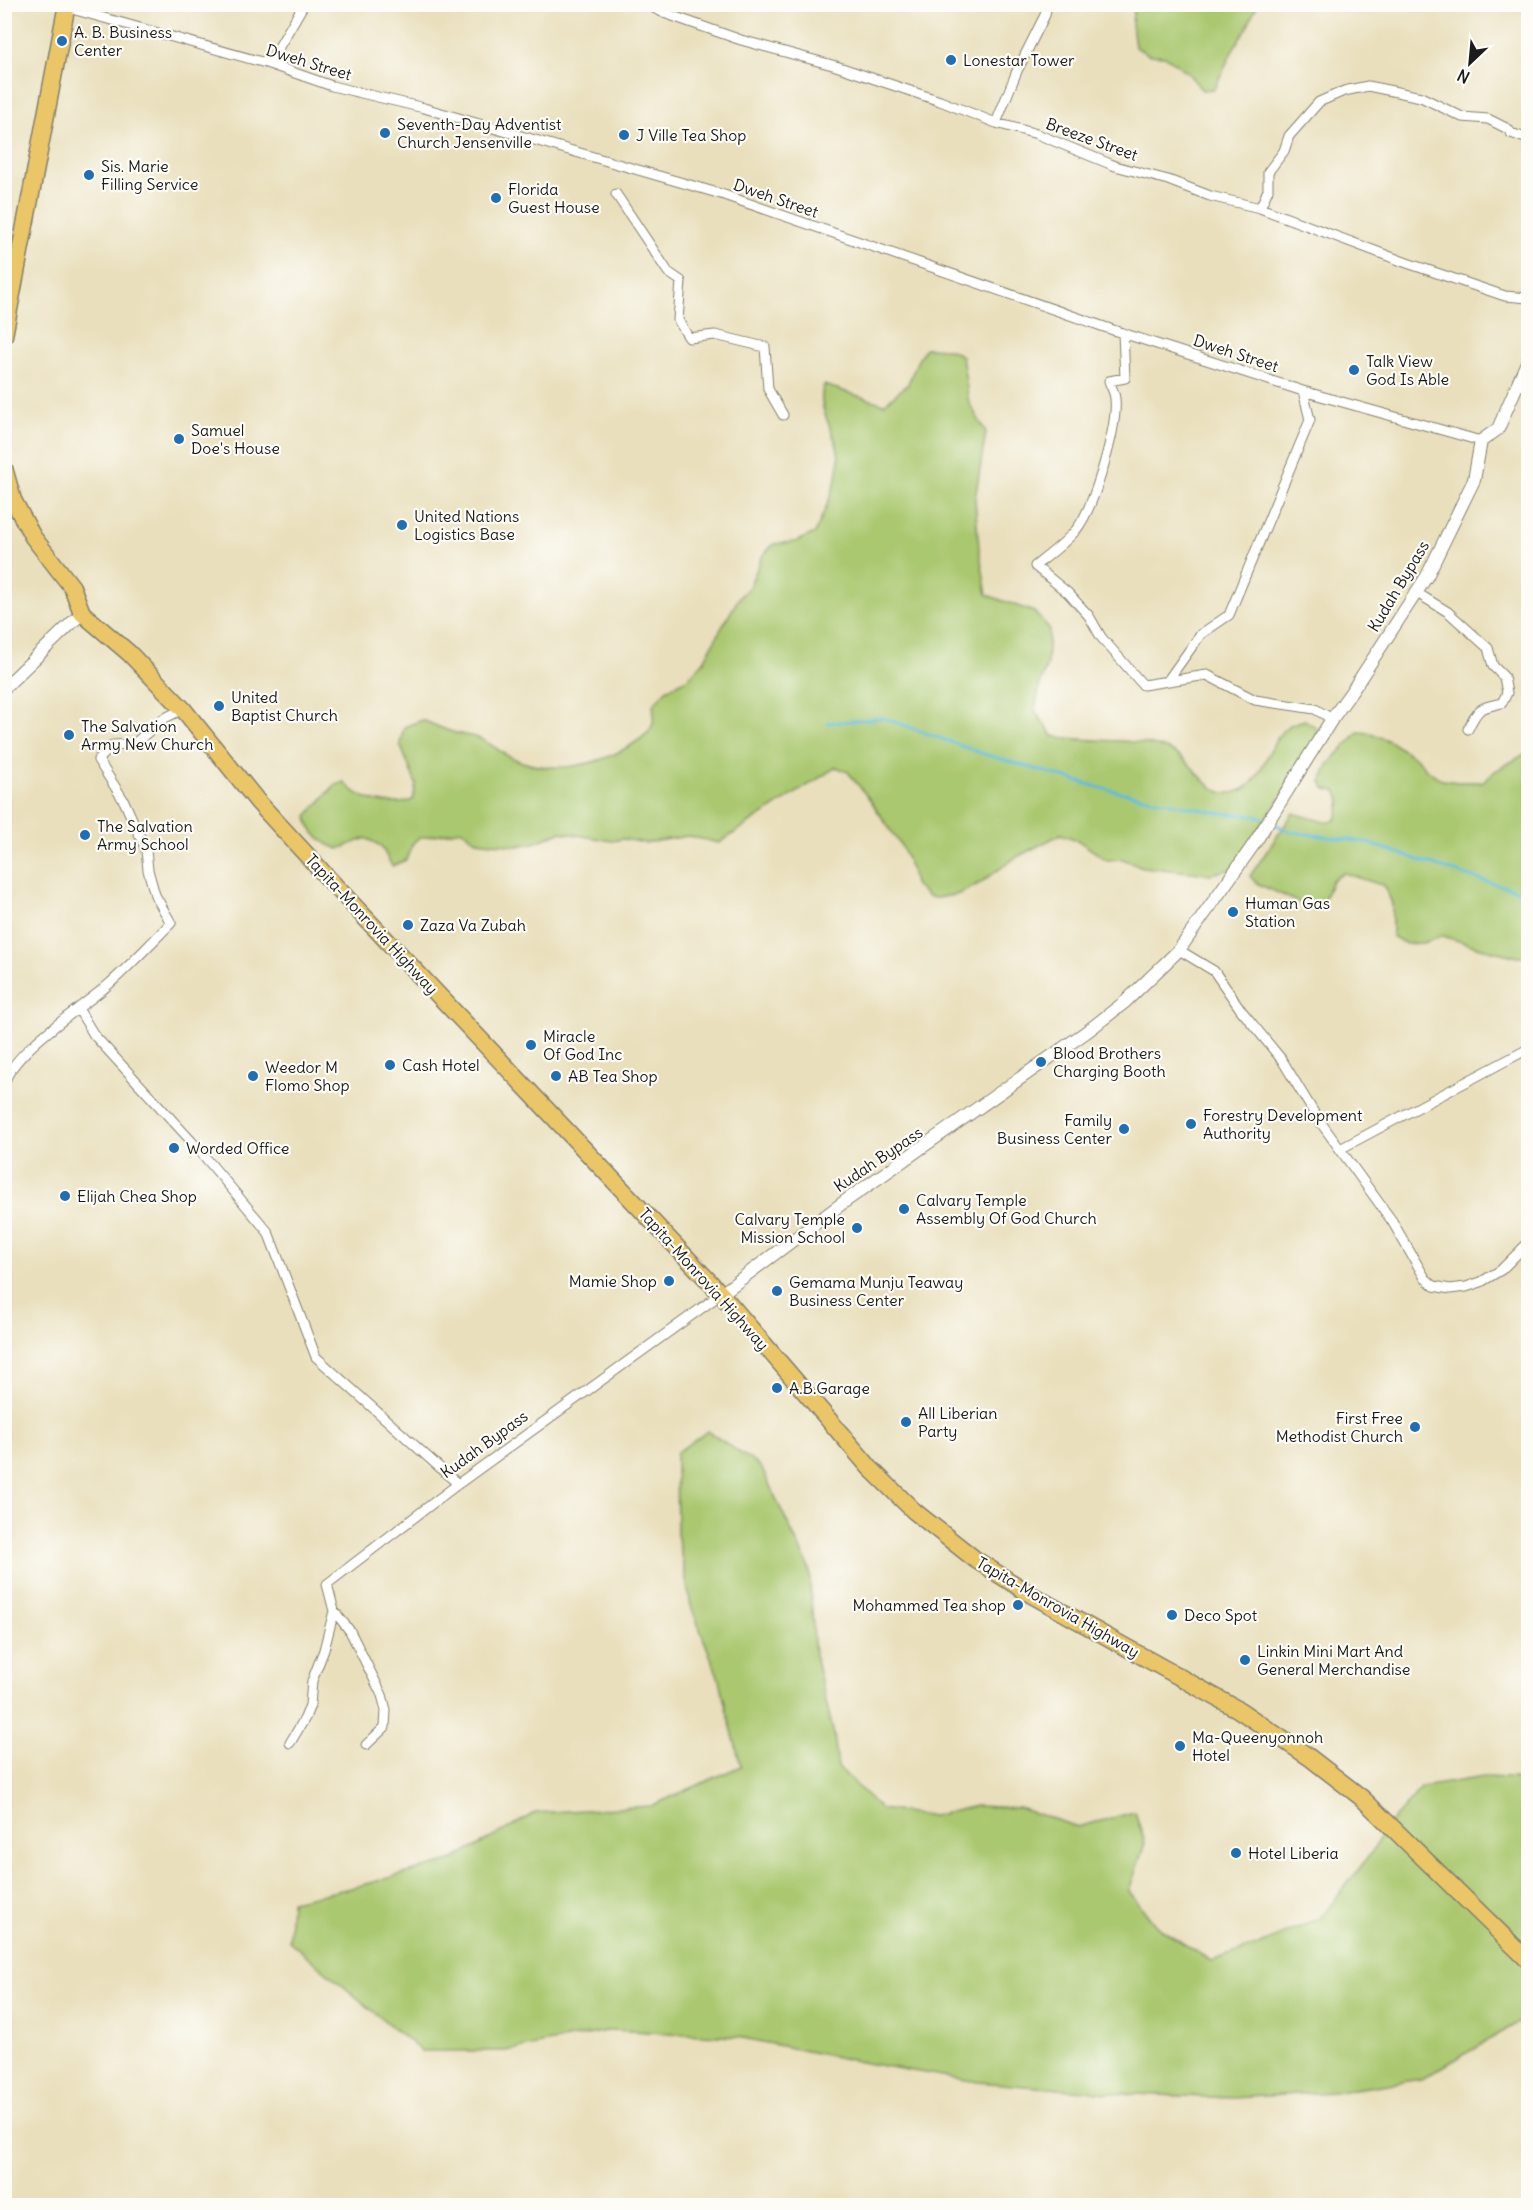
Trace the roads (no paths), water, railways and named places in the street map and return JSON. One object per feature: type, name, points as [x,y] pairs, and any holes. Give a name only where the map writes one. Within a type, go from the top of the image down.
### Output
[{"type":"highway","points":[[4,336],[62,6]]},
{"type":"highway","name":"Tapita-Monrovia Highway","points":[[4,468],[13,500],[33,537],[72,587],[82,613],[129,653],[183,709],[258,802],[721,1294],[870,1468],[914,1510],[985,1566],[1239,1710],[1325,1768],[1362,1798],[1528,1960]]},
{"type":"street","points":[[269,64],[304,4]]},
{"type":"street","name":"Breeze Street","points":[[646,4],[664,13],[741,40],[836,66],[940,101],[996,123],[1037,134],[1115,166],[1168,180],[1210,196],[1260,208],[1407,263],[1505,296],[1528,297]]},
{"type":"street","points":[[996,123],[1017,70],[1045,15],[1047,4]]},
{"type":"street","name":"Dweh Street","points":[[62,6],[269,64],[332,86],[424,108],[720,194],[1123,333],[1303,391],[1481,441]]},
{"type":"street","points":[[1260,208],[1268,190],[1268,172],[1284,151],[1289,136],[1318,102],[1344,91],[1368,86],[1421,98],[1462,117],[1488,119],[1508,129],[1511,133],[1528,139]]},
{"type":"street","points":[[616,194],[668,272],[681,281],[678,320],[689,338],[715,335],[765,347],[768,389],[783,415]]},
{"type":"street","points":[[1123,333],[1125,378],[1109,381],[1115,398],[1113,424],[1103,467],[1089,506],[1078,528],[1035,566],[1068,594],[1089,616],[1101,637],[1143,685],[1207,675],[1255,700],[1315,709],[1332,718]]},
{"type":"street","points":[[1481,441],[1498,429],[1528,360]]},
{"type":"street","points":[[1168,680],[1201,634],[1229,615],[1310,420],[1303,391]]},
{"type":"street","name":"Kudah Bypass","points":[[334,1611],[327,1584],[458,1484],[844,1202],[1072,1043],[1125,1002],[1179,950],[1266,824],[1332,718],[1417,593],[1474,480],[1481,441]]},
{"type":"street","points":[[1417,593],[1448,612],[1471,631],[1488,648],[1493,666],[1504,678],[1507,693],[1502,703],[1477,711],[1468,729]]},
{"type":"street","points":[[4,688],[82,613]]},
{"type":"street","points":[[4,1086],[5,1079],[31,1046],[110,983],[171,923],[155,895],[148,870],[146,850],[124,801],[98,760],[113,745],[134,744],[163,719],[183,709]]},
{"type":"street","points":[[1179,950],[1214,971],[1241,1010],[1282,1060],[1316,1116],[1392,1221],[1425,1278],[1434,1286],[1450,1289],[1481,1282],[1501,1270],[1528,1243]]},
{"type":"street","points":[[79,1010],[94,1035],[194,1144],[268,1232],[316,1357],[458,1484]]},
{"type":"street","points":[[1340,1149],[1528,1049]]},
{"type":"street","points":[[290,1743],[310,1705],[312,1681],[324,1650],[334,1611]]},
{"type":"street","points":[[334,1611],[350,1630],[382,1695],[386,1710],[385,1727],[366,1745]]},
{"type":"waterway","points":[[828,723],[884,718],[984,754],[1101,788],[1219,813],[1265,819]]},
{"type":"waterway","points":[[1271,822],[1291,832],[1365,842],[1473,878],[1528,893]]},
{"type":"place","name":"A. B. Business Center","points":[[62,41]]},
{"type":"place","name":"Lonestar Tower","points":[[951,60]]},
{"type":"place","name":"Seventh-Day Adventist Church Jensenville","points":[[385,133]]},
{"type":"place","name":"J Ville Tea Shop","points":[[624,135]]},
{"type":"place","name":"Sis. Marie Filling Service","points":[[89,175]]},
{"type":"place","name":"Florida Guest House","points":[[496,198]]},
{"type":"place","name":"Talk View God Is Able","points":[[1354,370]]},
{"type":"place","name":"Samuel Doe's House","points":[[179,439]]},
{"type":"place","name":"United Nations Logistics Base","points":[[402,525]]},
{"type":"place","name":"United Baptist Church","points":[[219,706]]},
{"type":"place","name":"The Salvation Army New Church","points":[[69,735]]},
{"type":"place","name":"The Salvation Army School","points":[[85,835]]},
{"type":"place","name":"Human Gas Station","points":[[1233,912]]},
{"type":"place","name":"Zaza Va Zubah","points":[[408,925]]},
{"type":"place","name":"Miracle Of God Inc","points":[[531,1045]]},
{"type":"place","name":"Blood Brothers Charging Booth","points":[[1041,1062]]},
{"type":"place","name":"Cash Hotel","points":[[390,1065]]},
{"type":"place","name":"Weedor M Flomo Shop","points":[[253,1076]]},
{"type":"place","name":"AB Tea Shop","points":[[556,1076]]},
{"type":"place","name":"Forestry Development Authority","points":[[1191,1124]]},
{"type":"place","name":"Family Business Center","points":[[1124,1129]]},
{"type":"place","name":"Worded Office","points":[[174,1148]]},
{"type":"place","name":"Elijah Chea Shop","points":[[65,1196]]},
{"type":"place","name":"Calvary Temple Assembly Of God Church","points":[[904,1209]]},
{"type":"place","name":"Calvary Temple Mission School","points":[[857,1228]]},
{"type":"place","name":"Mamie Shop","points":[[669,1281]]},
{"type":"place","name":"Gemama Munju Teaway Business Center","points":[[777,1291]]},
{"type":"place","name":"A.B.Garage","points":[[777,1388]]},
{"type":"place","name":"All Liberian Party","points":[[906,1422]]},
{"type":"place","name":"First Free Methodist Church","points":[[1415,1427]]},
{"type":"place","name":"Mohammed Tea shop","points":[[1018,1605]]},
{"type":"place","name":"Deco Spot","points":[[1172,1615]]},
{"type":"place","name":"Linkin Mini Mart And General Merchandise","points":[[1245,1660]]},
{"type":"place","name":"Ma-Queenyonnoh Hotel","points":[[1180,1746]]},
{"type":"place","name":"Hotel Liberia","points":[[1236,1853]]}]
